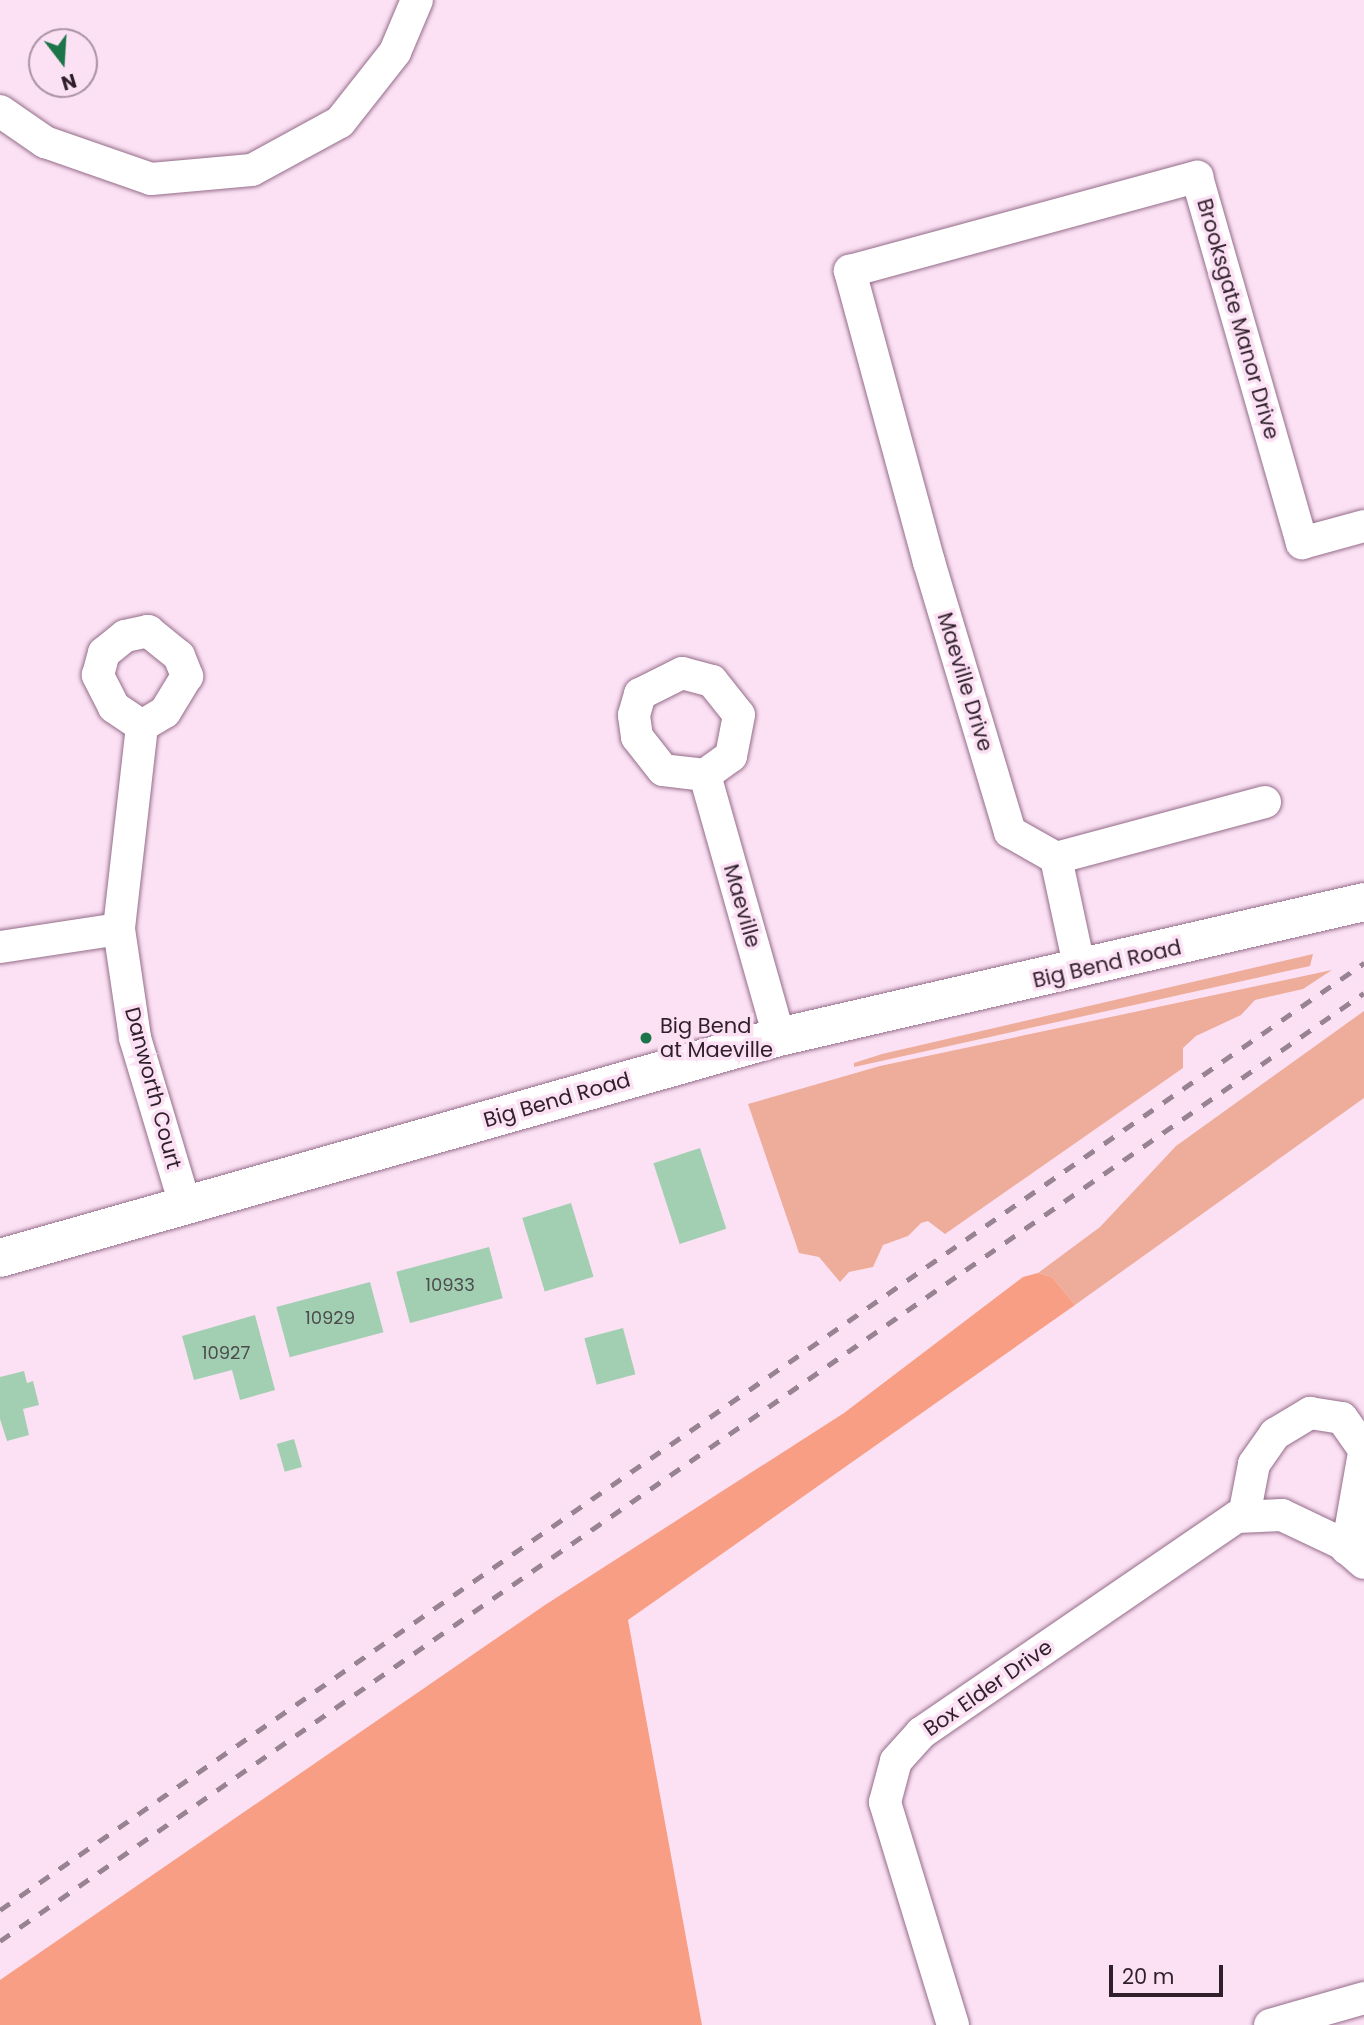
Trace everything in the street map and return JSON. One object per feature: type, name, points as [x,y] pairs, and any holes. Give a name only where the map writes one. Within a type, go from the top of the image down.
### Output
[{"type":"main road","name":"Big Bend Road","points":[[0,1258],[779,1037],[1080,970],[1364,902]]},
{"type":"street","points":[[0,111],[45,142],[151,179],[252,170],[340,122],[395,52],[417,0]]},
{"type":"street","name":"Brooksgate Manor Drive","points":[[850,271],[1197,177],[1302,542],[1364,526]]},
{"type":"street","name":"Maeville Drive","points":[[850,271],[929,562],[1010,832],[1056,858]]},
{"type":"street","name":"Danworth Court","points":[[142,726],[119,929],[135,1038],[185,1205]]},
{"type":"street","name":"Maeville","points":[[705,775],[779,1037]]},
{"type":"street","points":[[1080,970],[1056,858],[1265,802]]},
{"type":"street","points":[[0,947],[119,929]]},
{"type":"street","points":[[1310,1413],[1342,1418],[1364,1451],[1355,1556],[1282,1515],[1244,1516],[1254,1464],[1275,1434],[1310,1413]]},
{"type":"street","name":"Box Elder Drive","points":[[953,2025],[885,1802],[896,1761],[921,1732],[1244,1516]]},
{"type":"street","points":[[1270,2025],[1364,1998]]},
{"type":"shaded area","points":[[1313,954],[1310,966],[854,1067],[854,1063],[882,1054]]},
{"type":"shaded area","points":[[1332,970],[1303,989],[1255,1000],[1241,1015],[1196,1036],[1183,1048],[1183,1068],[945,1234],[928,1221],[921,1223],[908,1236],[883,1245],[873,1267],[849,1272],[840,1282],[819,1257],[799,1253],[748,1104],[880,1066]]},
{"type":"shaded area","points":[[1364,1011],[1364,1098],[1075,1305],[1052,1277],[1038,1273],[1100,1227],[1176,1146]]},
{"type":"shaded area","points":[[1038,1273],[1052,1277],[1075,1305],[628,1620],[702,2025],[0,2025],[0,1980],[545,1605],[844,1413],[1023,1277]]},
{"type":"building","points":[[700,1148],[726,1229],[680,1244],[653,1163]]},
{"type":"building","points":[[571,1203],[594,1277],[545,1292],[522,1218]]},
{"type":"building","points":[[489,1247],[503,1298],[410,1323],[396,1272]]},
{"type":"building","points":[[370,1282],[383,1332],[290,1357],[276,1307]]},
{"type":"building","points":[[255,1315],[275,1390],[240,1400],[232,1370],[194,1380],[182,1336]]},
{"type":"building","points":[[623,1328],[635,1374],[597,1385],[584,1338]]},
{"type":"building","points":[[24,1371],[27,1383],[33,1381],[39,1405],[23,1409],[29,1435],[7,1441],[0,1419],[0,1377]]},
{"type":"building","points":[[294,1439],[302,1467],[285,1472],[277,1444]]},
{"type":"railway","points":[[0,1910],[1364,963]]},
{"type":"railway","points":[[0,1941],[1364,993]]},
{"type":"place","name":"Big Bend at Maeville","points":[[646,1038]]}]
